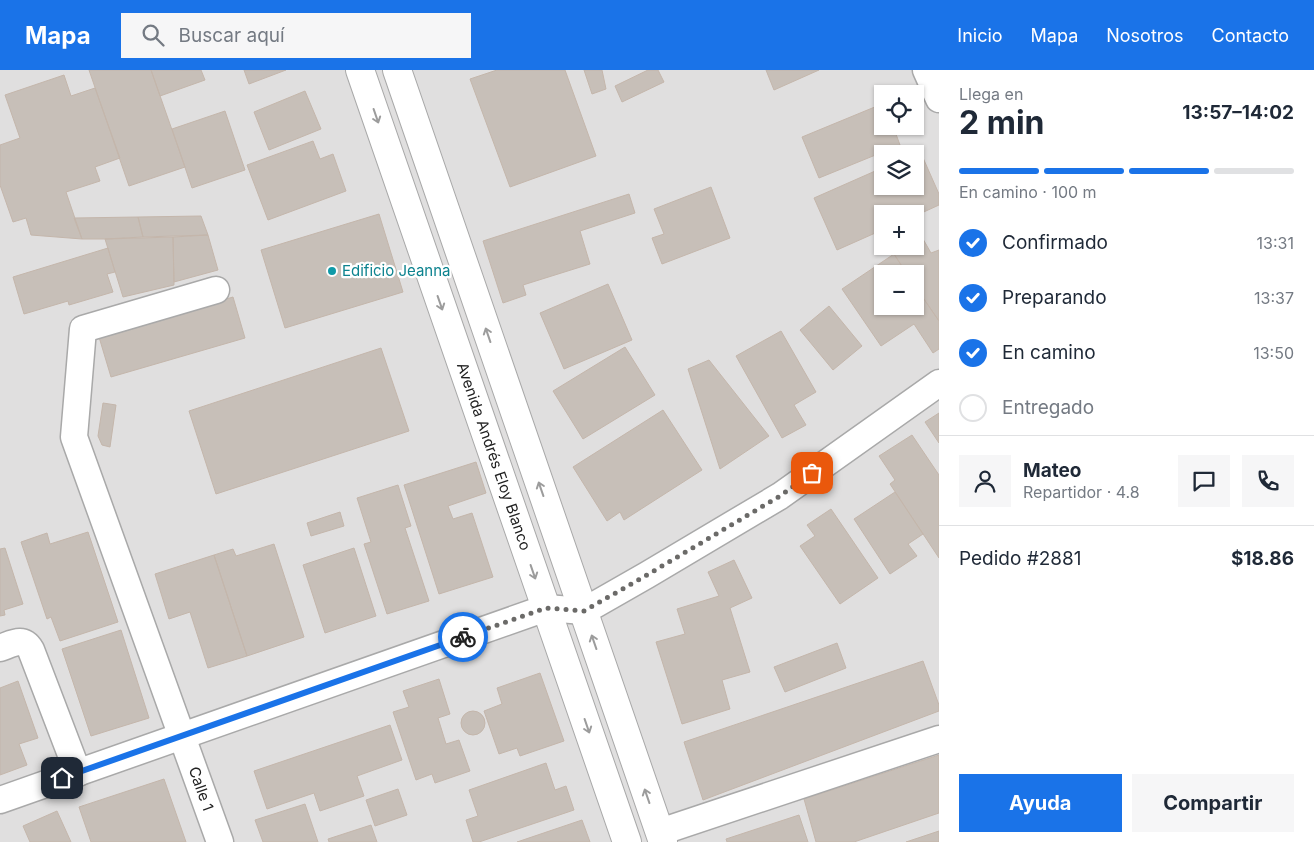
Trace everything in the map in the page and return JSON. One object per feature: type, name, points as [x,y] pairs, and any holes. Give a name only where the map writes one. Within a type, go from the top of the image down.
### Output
[{"type":"street","name":"Avenida Andrés Eloy Blanco","points":[[360,70],[627,842]]},
{"type":"street","points":[[397,70],[661,837],[939,739]]},
{"type":"street","points":[[926,70],[939,99]]},
{"type":"street","name":"Calle 1","points":[[216,290],[83,329],[74,437],[220,842]]},
{"type":"street","points":[[0,800],[546,608],[584,611],[780,496],[939,383]]},
{"type":"street","points":[[0,648],[21,642],[25,642],[28,645],[35,658],[78,773]]},
{"type":"shaded area","points":[[0,70],[939,70],[939,842],[0,842]]},
{"type":"building","points":[[89,70],[151,70],[185,167],[129,186]]},
{"type":"building","points":[[151,70],[201,70],[205,80],[160,96]]},
{"type":"building","points":[[244,70],[286,70],[249,84]]},
{"type":"building","points":[[497,70],[565,70],[596,156],[510,187],[470,79]]},
{"type":"building","points":[[584,70],[602,70],[606,89],[592,94]]},
{"type":"building","points":[[648,70],[658,70],[664,82],[622,102],[615,86]]},
{"type":"building","points":[[766,70],[819,70],[774,90]]},
{"type":"building","points":[[64,75],[71,96],[95,88],[120,158],[95,167],[100,181],[66,192],[82,239],[31,235],[26,218],[13,222],[0,185],[0,145],[20,138],[5,95]]},
{"type":"building","points":[[305,91],[321,129],[269,150],[254,112]]},
{"type":"building","points":[[874,107],[874,135],[896,135],[900,145],[874,145],[874,156],[819,178],[802,137]]},
{"type":"building","points":[[225,111],[245,170],[192,188],[172,129]]},
{"type":"building","points":[[313,141],[320,159],[333,154],[346,191],[268,220],[247,165]]},
{"type":"building","points":[[924,160],[939,194],[939,205],[924,212],[924,205],[874,205],[874,234],[837,250],[814,198],[874,172],[874,195],[924,195]]},
{"type":"building","points":[[711,187],[730,238],[662,264],[652,238],[664,234],[654,209]]},
{"type":"building","points":[[629,194],[635,213],[580,231],[590,264],[523,285],[526,295],[503,303],[483,241]]},
{"type":"building","name":"Edificio Jeanna","points":[[379,214],[403,292],[285,328],[261,250]]},
{"type":"building","points":[[201,216],[208,235],[143,237],[138,217]]},
{"type":"building","points":[[138,217],[143,237],[105,239],[82,239],[74,218]]},
{"type":"building","points":[[208,235],[218,270],[174,282],[173,237]]},
{"type":"building","points":[[173,237],[174,285],[123,297],[105,239]]},
{"type":"building","points":[[924,241],[931,253],[939,250],[939,321],[924,299],[924,265],[901,265],[895,255],[924,255]]},
{"type":"building","points":[[108,248],[115,272],[107,274],[113,292],[69,305],[68,301],[24,314],[13,277]]},
{"type":"building","points":[[895,255],[901,265],[878,265]]},
{"type":"building","points":[[874,267],[874,315],[924,315],[924,299],[939,321],[939,349],[933,353],[914,324],[881,346],[842,289]]},
{"type":"building","points":[[608,284],[632,340],[564,369],[540,313]]},
{"type":"building","points":[[233,297],[245,338],[111,377],[99,337]]},
{"type":"building","points":[[829,306],[862,346],[833,370],[800,330]]},
{"type":"building","points":[[781,331],[816,392],[794,405],[806,425],[782,438],[736,356]]},
{"type":"building","points":[[625,347],[655,395],[583,439],[553,391]]},
{"type":"building","points":[[381,348],[409,431],[216,494],[189,411]]},
{"type":"building","points":[[709,360],[769,436],[720,469],[688,369]]},
{"type":"building","points":[[103,403],[116,405],[110,447],[102,445],[98,436]]},
{"type":"building","points":[[663,410],[702,470],[624,520],[620,512],[607,521],[573,467]]},
{"type":"building","points":[[939,413],[939,443],[925,422]]},
{"type":"building","points":[[912,435],[939,475],[939,558],[890,484],[895,480],[879,456]]},
{"type":"building","points":[[476,462],[486,493],[448,506],[453,519],[472,513],[493,577],[439,594],[404,485]]},
{"type":"building","points":[[398,485],[411,526],[405,528],[429,601],[387,614],[364,544],[371,542],[357,498]]},
{"type":"building","points":[[895,492],[923,534],[908,544],[917,556],[890,574],[854,519]]},
{"type":"building","points":[[831,509],[878,578],[840,604],[800,546],[815,536],[807,525]]},
{"type":"building","points":[[340,512],[344,526],[311,536],[307,523]]},
{"type":"building","points":[[88,532],[118,622],[60,641],[51,617],[47,619],[21,542],[47,533],[50,544]]},
{"type":"building","points":[[274,544],[304,637],[247,656],[214,555],[233,549],[236,556]]},
{"type":"building","points":[[5,548],[23,604],[4,610],[5,615],[0,616],[0,549]]},
{"type":"building","points":[[354,548],[376,616],[325,633],[303,565]]},
{"type":"building","points":[[214,555],[247,656],[208,668],[190,612],[169,619],[155,574]]},
{"type":"building","points":[[734,560],[752,598],[730,608],[750,672],[722,680],[730,709],[682,724],[656,642],[685,634],[677,609],[719,596],[708,572]]},
{"type":"building","points":[[121,630],[149,718],[91,736],[62,649]]},
{"type":"building","points":[[837,643],[846,668],[785,692],[774,667]]},
{"type":"building","points":[[923,661],[939,705],[939,711],[703,800],[684,742]]},
{"type":"building","points":[[540,673],[564,741],[520,756],[517,748],[499,754],[484,711],[502,704],[497,688]]},
{"type":"building","points":[[439,679],[450,714],[438,718],[446,744],[459,740],[470,771],[435,783],[432,774],[416,780],[393,712],[409,707],[403,691]]},
{"type":"building","points":[[18,681],[38,738],[19,744],[27,765],[0,775],[0,688]]},
{"type":"building","points":[[473,711],[481,715],[485,723],[481,731],[473,735],[465,731],[461,723],[465,715]]},
{"type":"building","points":[[390,725],[402,760],[357,776],[364,796],[320,811],[314,793],[267,809],[254,771]]},
{"type":"building","points":[[939,755],[939,813],[854,842],[816,842],[804,799]]},
{"type":"building","points":[[546,763],[555,790],[566,786],[574,810],[479,842],[473,842],[466,820],[478,816],[469,790]]},
{"type":"building","points":[[164,779],[186,842],[91,842],[79,807]]},
{"type":"building","points":[[398,789],[407,815],[375,826],[366,800]]},
{"type":"building","points":[[305,804],[318,842],[263,842],[255,820]]},
{"type":"building","points":[[57,811],[71,842],[30,842],[23,826]]},
{"type":"building","points":[[799,815],[808,842],[727,842],[726,839]]},
{"type":"building","points":[[582,820],[590,842],[517,842]]},
{"type":"building","points":[[371,825],[377,842],[329,842],[328,839]]},
{"type":"building","points":[[939,831],[939,842],[906,842]]},
{"type":"way so far","points":[[463,637],[546,608],[584,611],[780,496],[812,473]]},
{"type":"place","name":"Edificio Jeanna","points":[[332,271]]},
{"type":"route","points":[[62,778],[463,637]]}]
